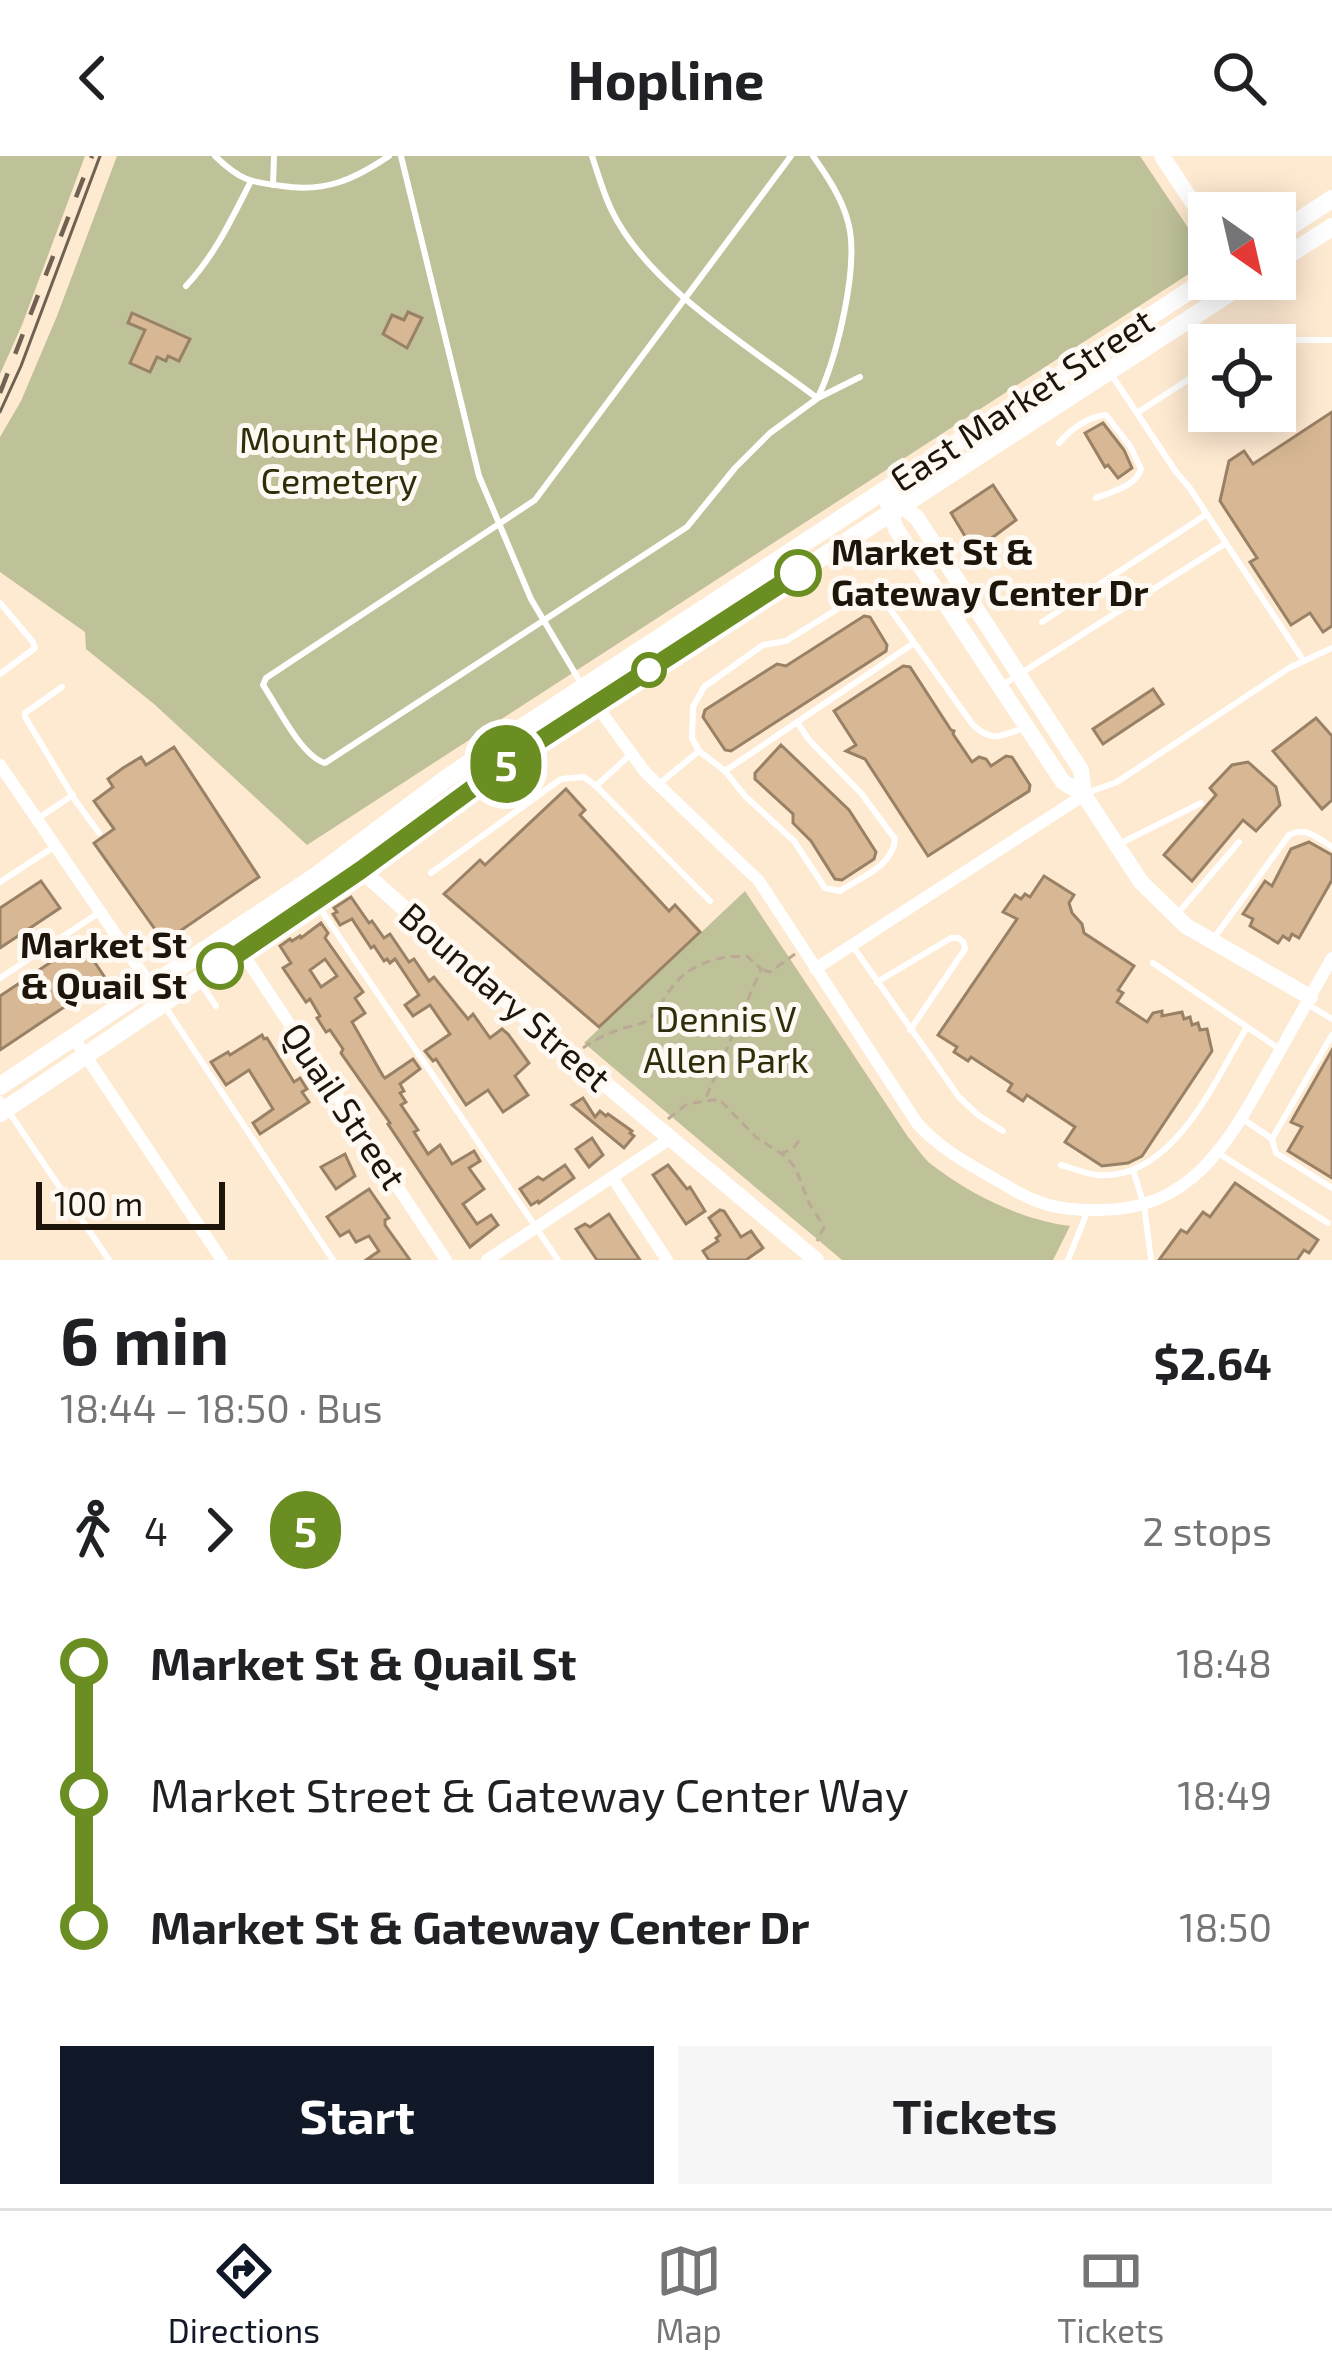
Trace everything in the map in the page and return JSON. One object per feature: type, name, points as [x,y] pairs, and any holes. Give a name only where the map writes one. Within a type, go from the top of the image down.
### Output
[{"type":"main road","points":[[1296,223],[1332,200]]},
{"type":"main road","points":[[1296,250],[1332,227]]},
{"type":"main road","name":"East Market Street","points":[[0,1086],[316,875],[486,751],[1188,292]]},
{"type":"main road","name":"East Market Street","points":[[2,1107],[361,870],[522,752],[1216,300]]},
{"type":"main road","points":[[361,870],[372,847],[464,777],[486,751]]},
{"type":"street","points":[[1162,156],[1188,195]]},
{"type":"street","points":[[884,491],[896,509],[917,518],[1081,770],[1084,795],[1142,882],[1186,926],[1308,1000]]},
{"type":"street","points":[[896,509],[896,529],[1063,782],[1084,795]]},
{"type":"street","points":[[584,688],[630,754],[759,881],[934,1142],[1024,1197],[1055,1209],[1112,1211],[1144,1205],[1206,1168],[1242,1119],[1332,958]]},
{"type":"street","points":[[0,765],[163,1004]]},
{"type":"street","points":[[815,970],[1084,795]]},
{"type":"street","name":"Boundary Street","points":[[361,870],[572,1057],[812,1256]]},
{"type":"street","name":"Quail Street","points":[[241,951],[446,1260]]},
{"type":"street","points":[[73,1037],[222,1260]]},
{"type":"street","points":[[487,1260],[612,1177],[664,1133]]},
{"type":"street","points":[[612,1177],[668,1260]]},
{"type":"lane","points":[[215,156],[250,183],[320,188],[362,175],[389,156]]},
{"type":"lane","points":[[273,185],[274,156]]},
{"type":"lane","points":[[401,156],[479,476],[543,622],[584,688]]},
{"type":"lane","points":[[592,156],[622,228],[662,279],[818,398]]},
{"type":"lane","points":[[791,156],[535,500],[266,678],[263,685],[307,752],[325,764],[687,527],[755,446],[818,398],[860,377]]},
{"type":"lane","points":[[813,156],[848,218],[853,247],[831,369],[818,398]]},
{"type":"lane","points":[[186,286],[224,236],[250,183]]},
{"type":"lane","points":[[1296,340],[1332,340]]},
{"type":"lane","points":[[1109,370],[1303,660]]},
{"type":"lane","points":[[1137,413],[1188,380]]},
{"type":"lane","points":[[1059,443],[1102,414],[1109,416],[1130,446],[1140,475],[1096,498]]},
{"type":"lane","points":[[1042,622],[1208,514]]},
{"type":"lane","points":[[1000,686],[1226,543]]},
{"type":"lane","points":[[797,722],[895,839],[890,859],[840,891],[825,888],[794,841],[699,751],[692,738],[693,707],[704,687],[763,645],[786,641],[851,598],[878,597],[973,725],[986,736],[998,737],[1027,727]]},
{"type":"lane","points":[[0,603],[34,648],[0,674]]},
{"type":"lane","points":[[724,771],[914,643]]},
{"type":"lane","points":[[1084,795],[1117,782],[1303,660],[1332,647]]},
{"type":"lane","points":[[62,687],[25,713],[99,833]]},
{"type":"lane","points":[[659,784],[699,751]]},
{"type":"lane","points":[[596,786],[630,754]]},
{"type":"lane","points":[[431,873],[561,778],[584,777],[710,901]]},
{"type":"lane","points":[[37,819],[73,795]]},
{"type":"lane","points":[[1116,846],[1201,803]]},
{"type":"lane","points":[[1212,941],[1289,835],[1306,831],[1332,847]]},
{"type":"lane","points":[[1175,916],[1239,842]]},
{"type":"lane","points":[[0,865],[4,879],[55,846]]},
{"type":"lane","points":[[315,901],[558,1260]]},
{"type":"lane","points":[[0,978],[100,912]]},
{"type":"lane","points":[[877,982],[950,938],[964,943],[965,949],[910,1030]]},
{"type":"lane","points":[[852,945],[958,1097],[1003,1131]]},
{"type":"lane","points":[[1153,963],[1280,1050]]},
{"type":"lane","points":[[198,980],[216,1006]]},
{"type":"lane","points":[[1308,1000],[1332,1018]]},
{"type":"lane","points":[[163,1004],[333,1260]]},
{"type":"lane","points":[[1060,1165],[1100,1175],[1133,1169],[1171,1146],[1247,1027]]},
{"type":"lane","points":[[1272,1139],[1332,1035]]},
{"type":"lane","points":[[2,1107],[109,1260]]},
{"type":"lane","points":[[1242,1119],[1272,1139],[1276,1154],[1332,1188]]},
{"type":"lane","points":[[1218,1153],[1328,1223]]},
{"type":"lane","points":[[1133,1169],[1144,1205],[1151,1260]]},
{"type":"lane","points":[[1068,1260],[1088,1210]]},
{"type":"path","points":[[572,1057],[604,1034],[645,1023],[672,986],[702,963],[747,956],[770,972],[802,949]]},
{"type":"path","points":[[705,1100],[761,969]]},
{"type":"path","points":[[664,1133],[687,1104],[719,1099],[756,1137],[795,1167],[824,1227],[812,1256]]},
{"type":"path","points":[[780,1154],[793,1149],[801,1138]]},
{"type":"green space","points":[[0,156],[85,156],[0,374]]},
{"type":"green space","name":"Mount Hope Cemetery","points":[[117,156],[1140,156],[1188,228],[1188,274],[307,845],[154,704],[86,649],[85,632],[0,572],[0,437],[21,401]]},
{"type":"green space","name":"Dennis V Allen Park","points":[[745,891],[926,1159],[998,1204],[1070,1226],[1053,1260],[842,1260],[584,1043]]},
{"type":"building","points":[[408,312],[422,318],[407,348],[383,334],[392,315],[404,320]]},
{"type":"building","points":[[132,313],[190,339],[179,361],[157,357],[150,372],[130,363],[145,330],[128,323]]},
{"type":"building","points":[[1332,412],[1332,626],[1323,632],[1310,613],[1291,625],[1250,562],[1257,558],[1220,501],[1229,461],[1244,451],[1253,464]]},
{"type":"building","points":[[1103,423],[1132,468],[1118,478],[1105,467],[1085,433]]},
{"type":"building","points":[[993,485],[1016,520],[974,551],[951,513]]},
{"type":"building","points":[[864,616],[870,617],[886,651],[731,751],[725,750],[703,717],[705,710]]},
{"type":"building","points":[[903,666],[910,667],[972,762],[979,757],[991,766],[1012,757],[1030,785],[1029,791],[928,856],[865,759],[846,751],[856,745],[834,711]]},
{"type":"building","points":[[1153,689],[1163,704],[1103,744],[1093,729]]},
{"type":"building","points":[[1316,718],[1332,736],[1332,800],[1322,809],[1273,751]]},
{"type":"building","points":[[781,745],[849,810],[876,852],[874,859],[842,880],[835,879],[811,841],[793,823],[793,814],[755,779],[755,773]]},
{"type":"building","points":[[174,747],[259,877],[164,942],[94,843],[114,829],[94,801],[113,787],[108,779],[123,768],[141,757],[146,765]]},
{"type":"building","points":[[1248,762],[1276,787],[1280,805],[1256,831],[1243,820],[1192,881],[1164,855],[1216,795],[1210,788],[1232,765]]},
{"type":"building","points":[[566,789],[585,810],[580,815],[669,911],[675,905],[700,932],[599,1027],[444,894],[480,860],[485,865]]},
{"type":"building","points":[[1309,842],[1332,855],[1332,880],[1299,938],[1283,936],[1278,943],[1250,926],[1253,919],[1243,914],[1265,881],[1272,886],[1291,849]]},
{"type":"building","points":[[1044,876],[1074,895],[1069,903],[1084,933],[1134,966],[1118,990],[1123,993],[1117,1002],[1147,1022],[1153,1013],[1182,1012],[1192,1025],[1207,1029],[1212,1051],[1142,1156],[1128,1163],[1102,1166],[1065,1142],[1075,1127],[1027,1095],[1023,1101],[1008,1091],[1012,1084],[971,1057],[968,1061],[954,1052],[957,1047],[938,1035],[1017,919],[1003,912],[1015,895],[1030,897]]},
{"type":"building","points":[[41,881],[60,908],[0,948],[0,908]]},
{"type":"building","points":[[351,897],[369,923],[384,938],[390,934],[409,962],[414,959],[429,981],[434,977],[468,1019],[473,1014],[490,1038],[502,1029],[508,1034],[529,1063],[515,1076],[528,1095],[503,1112],[488,1090],[466,1105],[436,1059],[425,1051],[450,1034],[430,1005],[413,1016],[405,1005],[419,995],[395,959],[384,961],[352,919],[340,925],[333,914],[337,912],[334,908]]},
{"type":"building","points":[[321,923],[328,933],[325,938],[363,992],[355,998],[365,1013],[352,1022],[383,1076],[413,1059],[420,1069],[400,1084],[406,1102],[401,1105],[428,1154],[440,1145],[452,1164],[474,1151],[480,1161],[469,1168],[484,1189],[463,1204],[477,1224],[491,1215],[498,1225],[470,1247],[341,1053],[343,1049],[330,1030],[326,1032],[310,999],[306,1002],[283,968],[291,963],[280,946]],"holes":[[[325,959],[337,976],[321,987],[310,970]]]},
{"type":"building","points":[[81,942],[106,979],[0,1050],[0,996]]},
{"type":"building","points":[[262,1035],[294,1082],[300,1078],[309,1102],[260,1134],[253,1123],[273,1109],[249,1070],[226,1085],[211,1062]]},
{"type":"building","points":[[1332,1050],[1332,1178],[1288,1151],[1302,1127],[1291,1122]]},
{"type":"building","points":[[583,1098],[595,1117],[600,1111],[608,1114],[632,1131],[634,1136],[624,1148],[572,1105]]},
{"type":"building","points":[[592,1138],[603,1155],[589,1167],[576,1149]]},
{"type":"building","points":[[345,1154],[355,1176],[336,1189],[321,1167]]},
{"type":"building","points":[[565,1165],[574,1178],[531,1205],[520,1189]]},
{"type":"building","points":[[668,1165],[705,1211],[686,1224],[653,1175]]},
{"type":"building","points":[[1235,1183],[1318,1240],[1309,1253],[1304,1250],[1297,1260],[1159,1260],[1181,1230],[1187,1233],[1203,1212],[1210,1217]]},
{"type":"building","points":[[369,1189],[389,1218],[385,1225],[410,1260],[366,1260],[379,1251],[369,1236],[356,1242],[349,1231],[340,1236],[327,1217]]},
{"type":"building","points":[[720,1210],[741,1237],[751,1231],[763,1248],[746,1260],[709,1260],[703,1251],[720,1235],[709,1218]]},
{"type":"building","points":[[609,1214],[640,1260],[597,1260],[576,1229],[585,1224],[590,1227]]},
{"type":"tram line","points":[[0,412],[100,156]]},
{"type":"railway","points":[[0,393],[92,156]]},
{"type":"bus line","name":"5","points":[[220,966],[522,752],[798,573]]},
{"type":"place","name":"Market St & Gateway Center Dr","points":[[798,573]]},
{"type":"place","name":"Market St & Quail St","points":[[220,966]]}]
